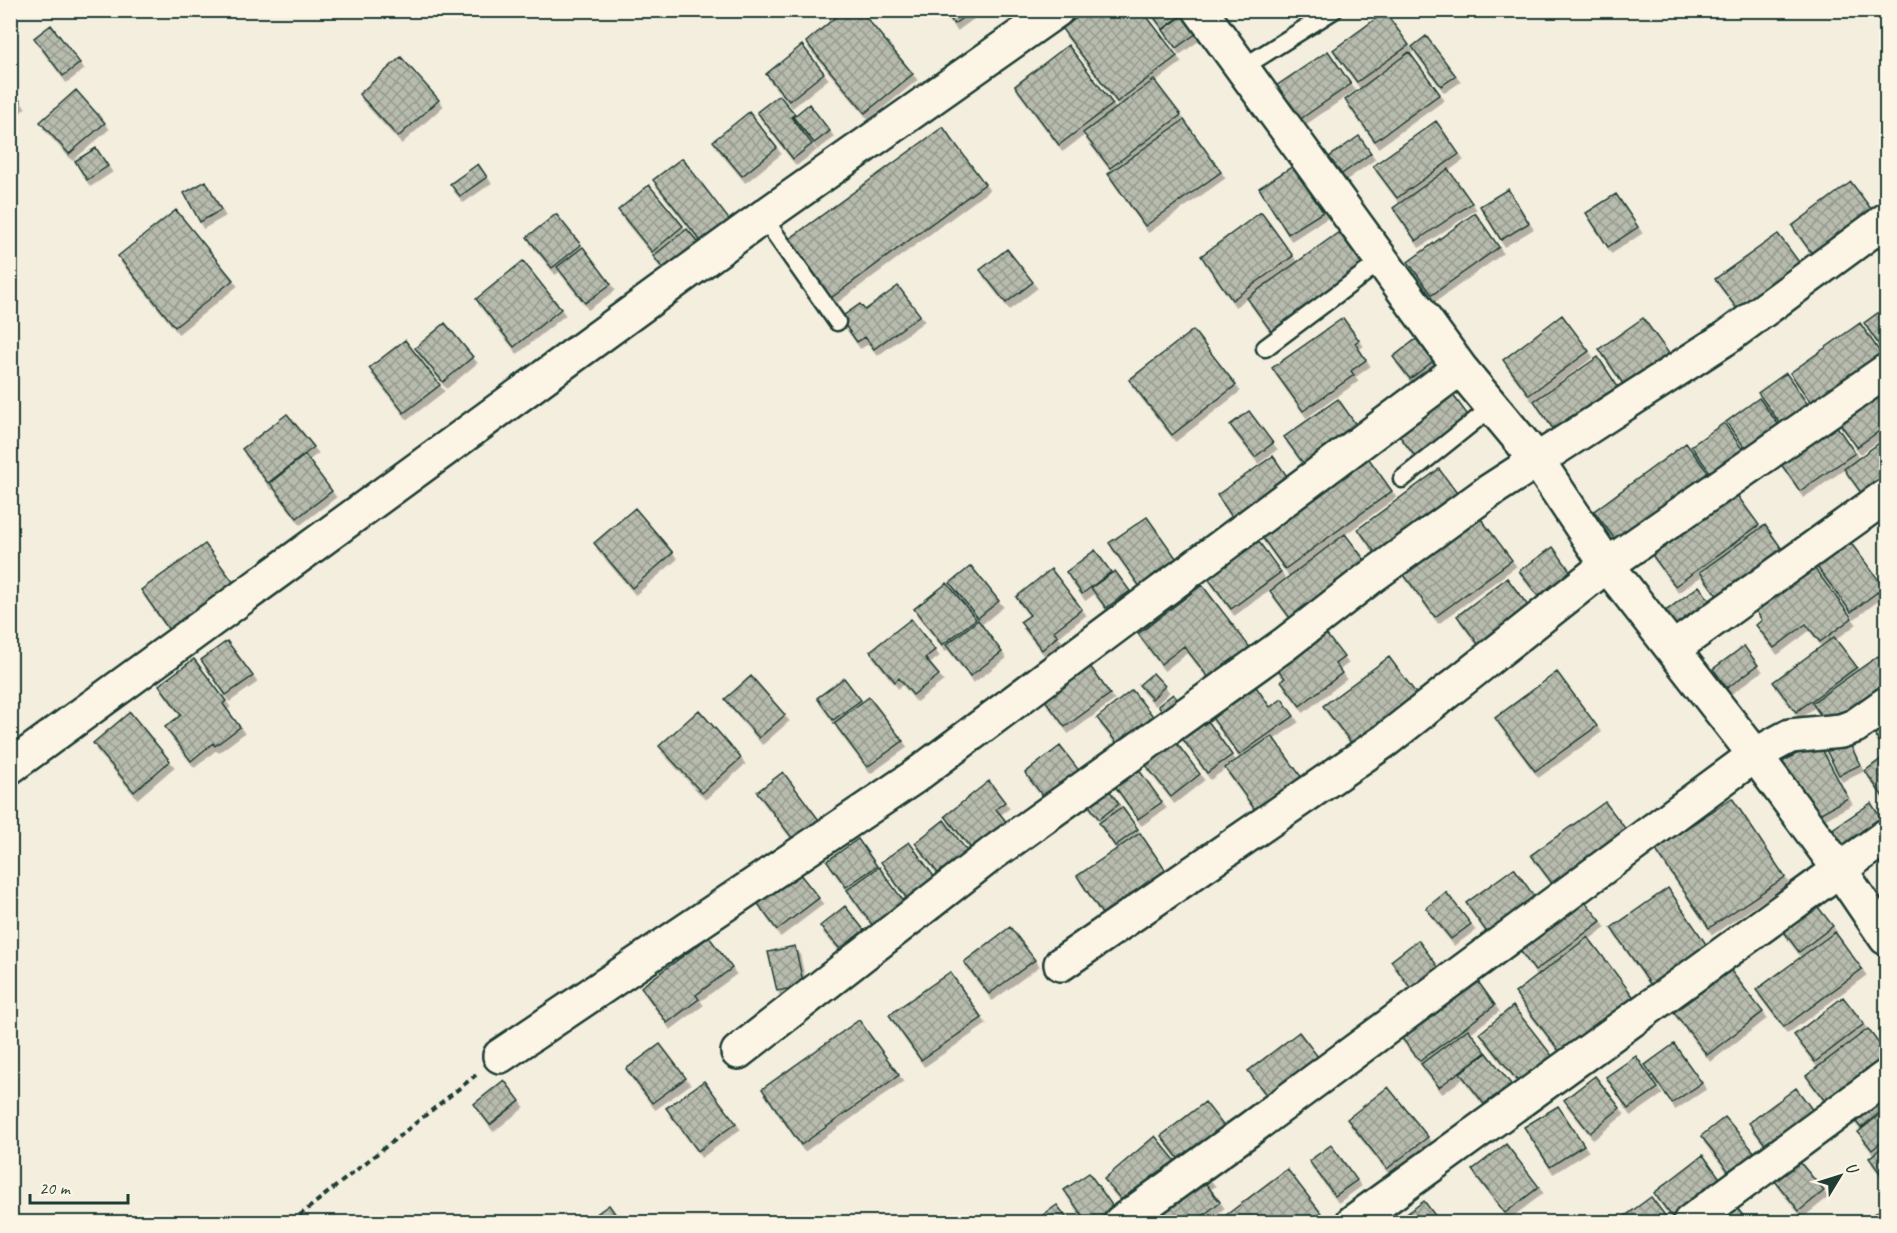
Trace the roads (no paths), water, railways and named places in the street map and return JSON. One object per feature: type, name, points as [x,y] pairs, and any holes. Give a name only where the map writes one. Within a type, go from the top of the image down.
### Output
[{"type":"street","points":[[10,767],[763,217],[1057,10]]},
{"type":"street","points":[[1200,10],[1460,368],[1537,460],[1607,565],[1674,648],[1755,755],[1887,938]]},
{"type":"street","points":[[738,1052],[993,853],[1276,651],[1371,577],[1479,498],[1726,338],[1887,220]]},
{"type":"street","points":[[500,1056],[914,777],[1460,368]]},
{"type":"street","points":[[1061,964],[1386,740],[1607,565],[1887,372]]},
{"type":"street","points":[[1674,648],[1887,496]]},
{"type":"street","points":[[1121,1222],[1755,755],[1790,736],[1841,731],[1855,726],[1887,704]]},
{"type":"street","points":[[1353,1222],[1887,836]]},
{"type":"street","points":[[1690,1222],[1887,1077]]},
{"type":"lane","points":[[1242,68],[1334,10]]},
{"type":"lane","points":[[763,217],[837,322]]},
{"type":"lane","points":[[1265,348],[1382,261]]},
{"type":"lane","points":[[1402,479],[1492,407]]}]
